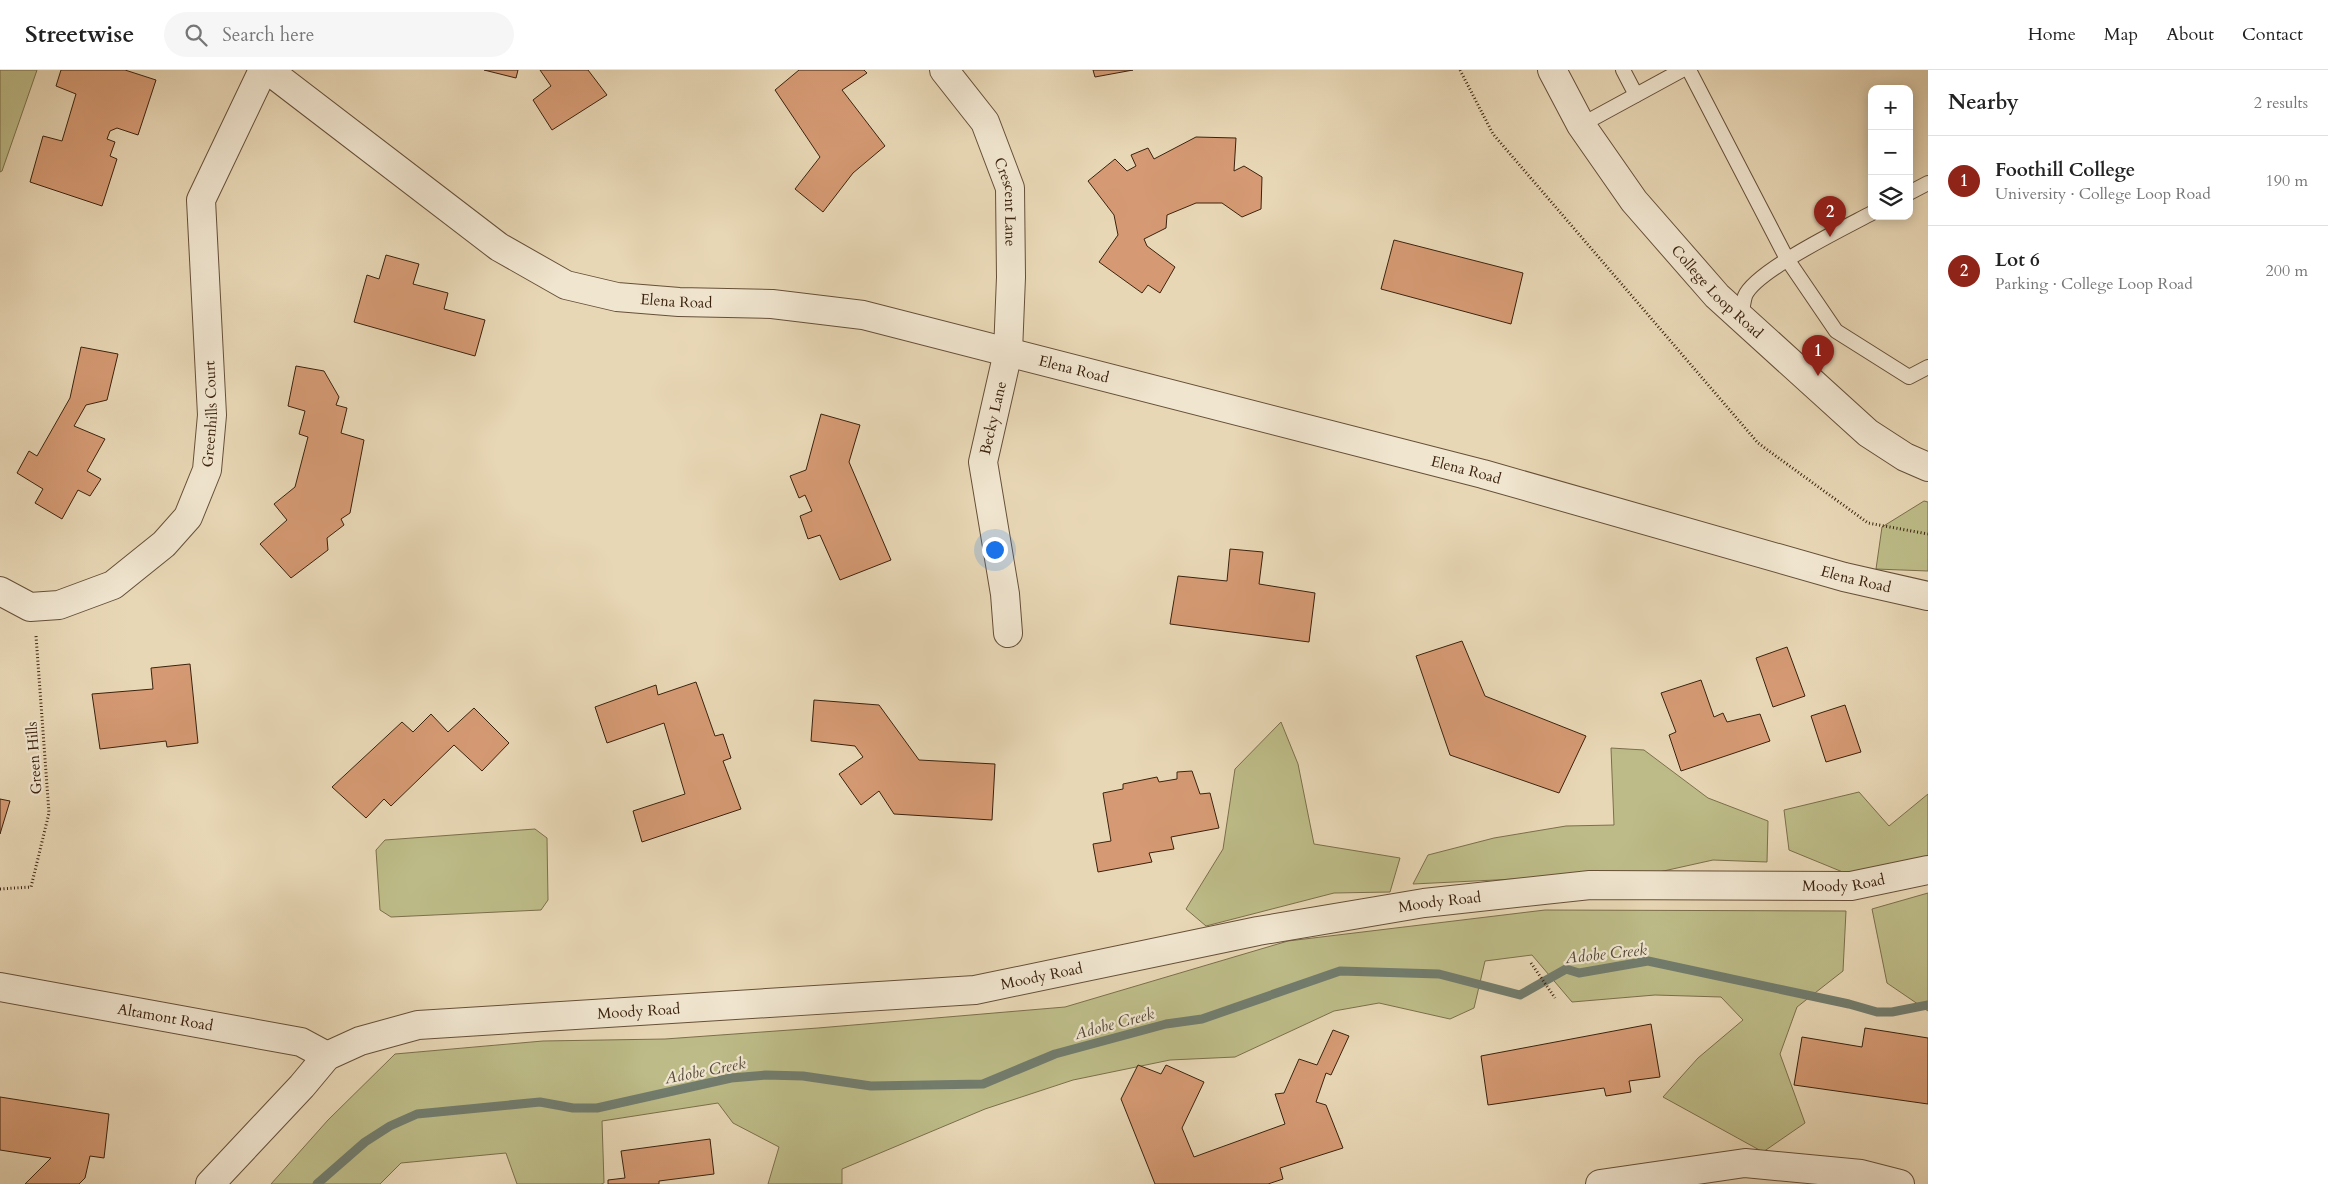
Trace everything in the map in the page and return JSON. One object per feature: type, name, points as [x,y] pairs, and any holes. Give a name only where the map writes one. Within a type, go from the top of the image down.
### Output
[{"type":"street","name":"Greenhills Court","points":[[0,591],[30,607],[59,605],[113,585],[164,544],[188,516],[207,470],[212,415],[201,200],[263,70]]},
{"type":"street","name":"Elena Road","points":[[268,70],[499,247],[566,284],[618,297],[679,302],[772,304],[863,315],[1483,474],[1844,577],[1928,596]]},
{"type":"street","name":"Crescent Lane","points":[[944,70],[985,122],[1010,188],[1011,277],[1008,352]]},
{"type":"street","name":"College Loop Road","points":[[1552,70],[1581,125],[1634,201],[1697,275],[1741,319],[1868,433],[1904,457],[1928,467]]},
{"type":"street","name":"Becky Lane","points":[[1008,352],[983,462],[1005,594],[1008,632]]},
{"type":"street","name":"Moody Road","points":[[210,1184],[302,1086],[327,1056],[360,1041],[418,1025],[974,990],[1258,931],[1424,903],[1590,885],[1851,886],[1928,870]]},
{"type":"street","name":"Altamont Road","points":[[0,987],[301,1042],[327,1056]]},
{"type":"street","points":[[1600,1184],[1745,1163],[1861,1174],[1900,1184]]},
{"type":"lane","points":[[1623,70],[1636,95]]},
{"type":"lane","points":[[1581,125],[1682,70]]},
{"type":"lane","points":[[1689,70],[1787,259],[1836,331],[1909,377],[1928,367]]},
{"type":"lane","points":[[1913,191],[1928,183]]},
{"type":"lane","points":[[1741,319],[1746,295],[1752,287],[1787,259],[1868,215]]},
{"type":"path","points":[[1460,70],[1493,134],[1758,443],[1868,523],[1928,534]]},
{"type":"path","name":"Green Hills","points":[[0,889],[31,887],[49,813],[35,625],[59,605]]},
{"type":"path","points":[[1530,963],[1555,998]]},
{"type":"shaded area","points":[[0,70],[37,70],[2,171],[0,172]]},
{"type":"shaded area","points":[[1924,501],[1928,502],[1928,571],[1876,569],[1882,527]]},
{"type":"shaded area","points":[[1281,722],[1298,764],[1314,844],[1400,858],[1390,892],[1334,893],[1206,926],[1186,909],[1223,849],[1235,769]]},
{"type":"shaded area","points":[[1611,748],[1644,750],[1708,798],[1768,821],[1767,862],[1713,860],[1659,872],[1413,884],[1428,855],[1494,838],[1566,826],[1614,825]]},
{"type":"shaded area","points":[[1859,792],[1889,826],[1928,794],[1928,859],[1850,875],[1789,850],[1784,810]]},
{"type":"shaded area","points":[[535,829],[547,838],[548,900],[541,910],[391,917],[380,910],[376,850],[385,840]]},
{"type":"shaded area","points":[[1928,893],[1928,1011],[1887,983],[1872,909]]},
{"type":"shaded area","points":[[1545,910],[1846,911],[1843,971],[1797,1007],[1780,1054],[1805,1123],[1763,1152],[1663,1097],[1698,1058],[1743,1020],[1721,997],[1655,995],[1572,1002],[1532,955],[1485,961],[1474,1008],[1450,1019],[1379,1003],[1334,1011],[1235,1057],[1170,1060],[1073,1080],[985,1109],[842,1169],[842,1184],[768,1184],[779,1147],[733,1123],[718,1103],[602,1121],[604,1183],[601,1184],[517,1184],[506,1153],[401,1163],[380,1184],[271,1184],[328,1120],[395,1054],[543,1041],[665,1039],[1065,1007],[1288,941]]},
{"type":"building","points":[[61,70],[125,70],[156,80],[138,135],[117,128],[110,131],[107,139],[115,142],[110,156],[117,159],[102,206],[30,182],[43,136],[62,141],[76,94],[56,86]]},
{"type":"building","points":[[484,70],[518,70],[516,78]]},
{"type":"building","points":[[540,70],[588,70],[607,95],[552,130],[533,100],[551,86]]},
{"type":"building","points":[[799,70],[864,70],[867,73],[842,90],[885,146],[853,173],[823,212],[795,189],[820,157],[775,90]]},
{"type":"building","points":[[1093,70],[1133,70],[1095,77]]},
{"type":"building","points":[[1196,137],[1236,138],[1234,171],[1244,166],[1262,177],[1261,209],[1242,217],[1222,203],[1196,203],[1167,215],[1166,228],[1144,239],[1147,246],[1175,267],[1160,293],[1148,285],[1142,293],[1099,262],[1118,235],[1114,215],[1088,181],[1115,159],[1127,171],[1136,166],[1131,155],[1148,148],[1154,159]]},
{"type":"building","points":[[1394,240],[1523,273],[1511,324],[1381,289]]},
{"type":"building","points":[[386,255],[419,264],[413,284],[448,293],[444,309],[485,320],[475,356],[354,322],[367,275],[379,279]]},
{"type":"building","points":[[81,347],[118,354],[107,400],[86,405],[74,426],[105,439],[87,471],[101,479],[90,496],[78,490],[62,519],[35,503],[43,489],[17,473],[29,451],[37,456],[70,398]]},
{"type":"building","points":[[296,366],[324,371],[339,397],[336,405],[347,408],[341,433],[364,440],[350,513],[341,519],[344,525],[327,538],[328,550],[291,578],[260,544],[287,520],[274,504],[295,487],[308,437],[299,434],[305,411],[288,406]]},
{"type":"building","points":[[821,414],[860,425],[849,462],[891,560],[840,580],[820,535],[808,539],[800,516],[812,511],[805,495],[799,498],[790,476],[806,470]]},
{"type":"building","points":[[1230,549],[1263,552],[1259,584],[1315,593],[1309,642],[1170,624],[1178,576],[1227,581]]},
{"type":"building","points":[[1462,641],[1485,696],[1586,736],[1559,793],[1450,755],[1416,656]]},
{"type":"building","points":[[1787,647],[1805,696],[1773,707],[1756,658]]},
{"type":"building","points":[[190,664],[198,743],[167,747],[166,741],[100,749],[92,694],[153,689],[151,668]]},
{"type":"building","points":[[1701,680],[1714,717],[1723,713],[1727,722],[1760,714],[1770,741],[1681,771],[1669,735],[1676,732],[1661,693]]},
{"type":"building","points":[[696,682],[715,736],[723,734],[731,758],[723,761],[741,809],[642,842],[633,811],[685,794],[664,723],[607,743],[595,707],[656,685],[658,695]]},
{"type":"building","points":[[814,700],[879,705],[919,760],[995,764],[992,820],[894,814],[879,791],[861,805],[839,774],[863,757],[855,746],[811,741]]},
{"type":"building","points":[[1845,705],[1861,752],[1826,762],[1811,716]]},
{"type":"building","points":[[474,708],[509,743],[482,771],[454,745],[391,806],[384,799],[366,818],[332,787],[402,722],[413,732],[431,714],[448,732]]},
{"type":"building","points":[[1192,771],[1200,794],[1210,793],[1219,828],[1171,837],[1174,849],[1149,853],[1152,862],[1098,872],[1093,844],[1111,841],[1103,793],[1123,789],[1123,784],[1157,777],[1159,782],[1177,779],[1177,772]]},
{"type":"building","points":[[0,799],[10,801],[0,834]]},
{"type":"building","points":[[1651,1024],[1660,1077],[1629,1081],[1631,1092],[1606,1096],[1604,1088],[1488,1105],[1481,1056]]},
{"type":"building","points":[[1865,1028],[1928,1038],[1928,1104],[1794,1085],[1802,1037],[1862,1047]]},
{"type":"building","points":[[1333,1030],[1349,1036],[1331,1075],[1326,1073],[1316,1102],[1326,1105],[1343,1148],[1280,1168],[1283,1179],[1268,1184],[1155,1184],[1121,1099],[1138,1065],[1161,1074],[1166,1065],[1204,1082],[1182,1128],[1194,1157],[1285,1124],[1275,1094],[1284,1093],[1299,1059],[1317,1065]]},
{"type":"building","points":[[0,1097],[109,1114],[104,1158],[90,1156],[85,1178],[79,1184],[25,1184],[51,1158],[0,1150]]},
{"type":"building","points":[[710,1139],[714,1174],[659,1181],[659,1184],[608,1184],[608,1180],[625,1178],[621,1151]]},
{"type":"waterway","name":"Adobe Creek","points":[[317,1184],[365,1142],[390,1126],[417,1114],[540,1102],[573,1108],[597,1108],[731,1078],[766,1075],[803,1076],[871,1086],[983,1084],[1055,1054],[1166,1024],[1202,1019],[1340,971],[1439,974],[1520,995],[1566,969],[1579,973],[1648,961],[1849,1004],[1877,1012],[1892,1012],[1928,1005]]},
{"type":"place","name":"Lot 6","points":[[1830,237]]},
{"type":"place","name":"Foothill College","points":[[1818,376]]}]
